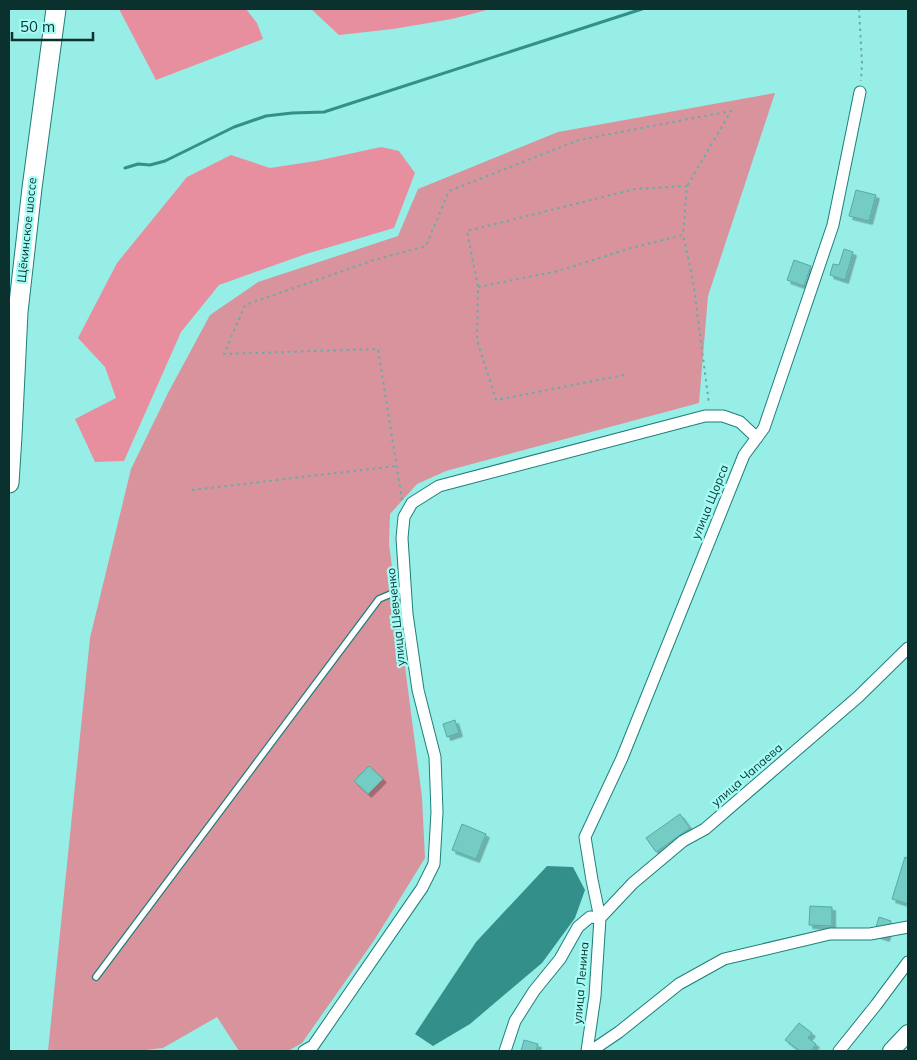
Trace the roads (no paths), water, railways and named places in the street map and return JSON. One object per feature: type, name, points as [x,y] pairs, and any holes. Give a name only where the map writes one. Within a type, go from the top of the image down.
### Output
[{"type":"main road","name":"Щёкинское шоссе","points":[[9,483],[18,312],[32,188],[56,9]]},
{"type":"main road","points":[[891,1051],[908,1033]]},
{"type":"street","name":"улица Щорса","points":[[600,918],[585,837],[622,758],[744,455],[764,428],[833,225],[860,92]]},
{"type":"street","name":"улица Шевченко","points":[[304,1051],[313,1046],[422,888],[434,864],[437,812],[434,757],[418,690],[405,588],[402,538],[404,517],[412,503],[438,486],[705,416],[724,416],[740,422],[757,438]]},
{"type":"street","name":"улица Чапаева","points":[[600,918],[633,883],[683,841],[705,829],[858,697],[908,648]]},
{"type":"street","points":[[505,1051],[514,1021],[534,991],[560,959],[578,927],[590,917],[600,918]]},
{"type":"street","name":"улица Ленина","points":[[589,1051],[600,918]]},
{"type":"street","points":[[589,1051],[619,1032],[679,984],[724,959],[830,934],[870,934],[908,927]]},
{"type":"street","points":[[839,1051],[908,962]]},
{"type":"lane","points":[[96,977],[379,599],[405,588]]},
{"type":"water","points":[[547,866],[573,867],[585,890],[575,918],[542,963],[470,1024],[433,1046],[415,1034],[476,942]]},
{"type":"waterway","points":[[125,168],[138,164],[150,165],[165,161],[234,127],[266,116],[324,112],[642,9]]}]
